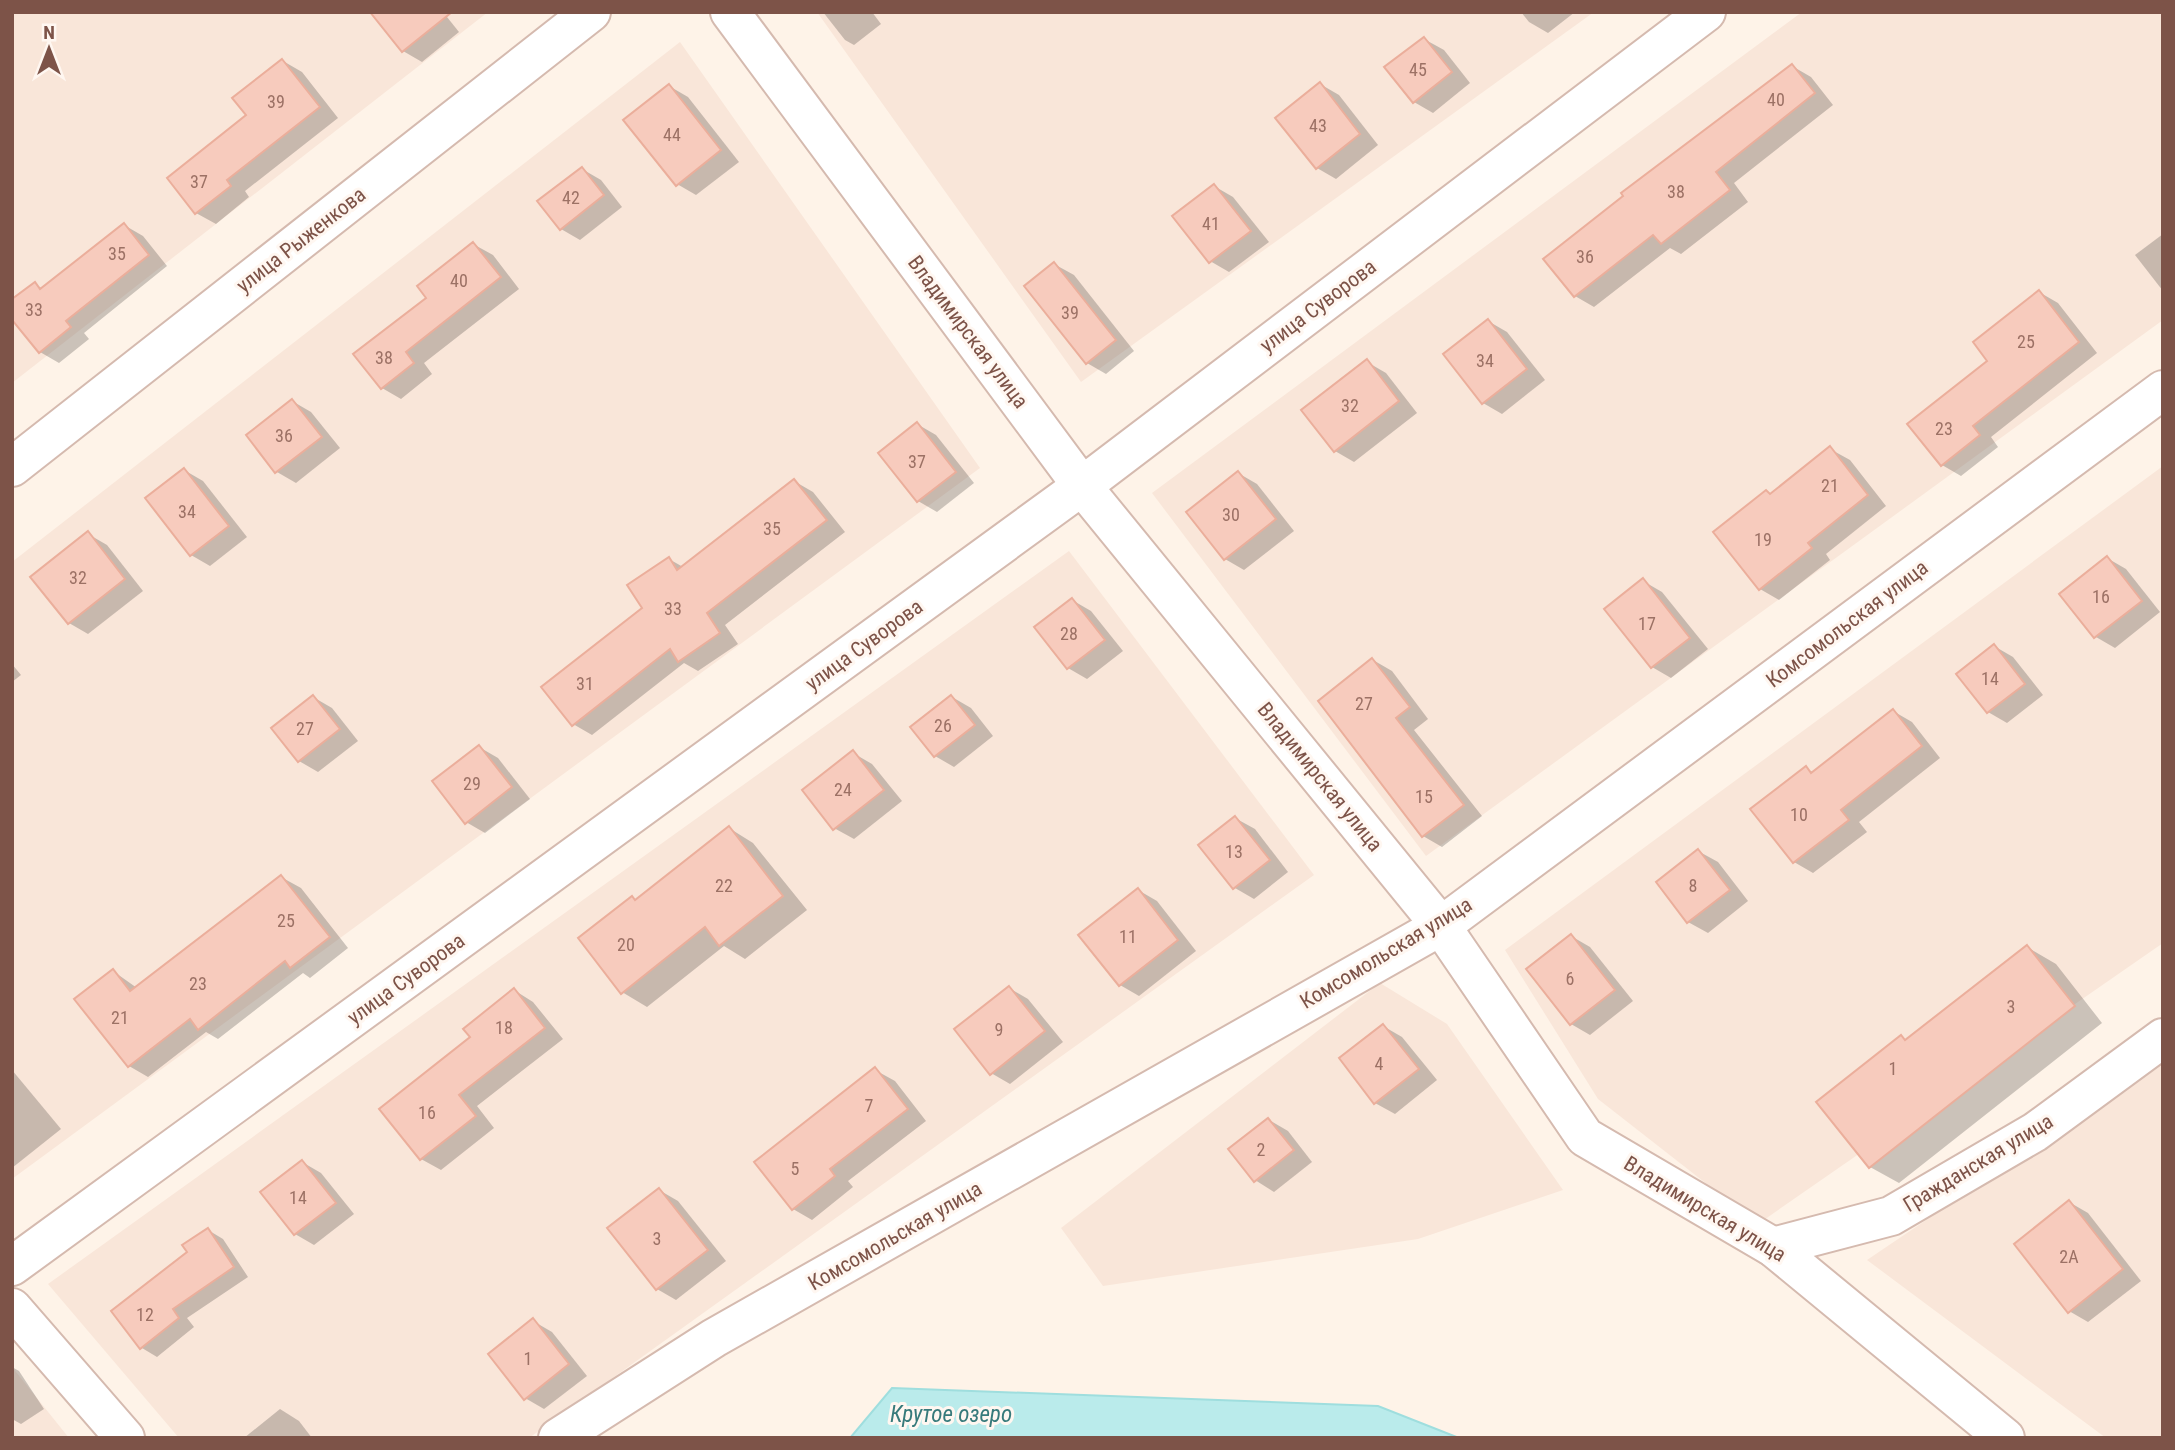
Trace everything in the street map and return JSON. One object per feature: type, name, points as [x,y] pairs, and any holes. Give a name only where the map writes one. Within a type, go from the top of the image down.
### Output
[{"type":"street","name":"улица Рыженкова","points":[[12,467],[591,12]]},
{"type":"street","name":"Владимирская улица","points":[[730,12],[1082,486],[1441,926],[1585,1137],[1773,1247],[2005,1438]]},
{"type":"street","name":"улица Суворова","points":[[12,1266],[1082,486],[1706,12]]},
{"type":"street","name":"Комсомольская улица","points":[[558,1438],[714,1338],[1441,926],[2163,390]]},
{"type":"street","name":"Гражданская улица","points":[[1773,1247],[1891,1216],[2035,1132],[2163,1038]]},
{"type":"street","points":[[12,1308],[125,1438]]},
{"type":"shaded area","points":[[12,12],[488,12],[12,383]]},
{"type":"shaded area","points":[[817,12],[1594,12],[1081,382]]},
{"type":"shaded area","points":[[1802,12],[2163,12],[2163,320],[1426,856],[1152,493]]},
{"type":"shaded area","points":[[680,42],[980,468],[12,1179],[12,562]]},
{"type":"shaded area","points":[[2163,466],[2163,943],[1758,1224],[1598,1099],[1505,950]]},
{"type":"shaded area","points":[[1069,551],[1314,875],[529,1438],[179,1438],[48,1284]]},
{"type":"shaded area","points":[[1380,983],[1447,1024],[1563,1190],[1418,1239],[1103,1286],[1061,1228]]},
{"type":"shaded area","points":[[2163,1060],[2163,1438],[2106,1438],[1867,1260]]},
{"type":"shaded area","points":[[12,1367],[69,1438],[12,1438]]},
{"type":"water","name":"Крутое озеро","points":[[892,1388],[1378,1406],[1459,1438],[850,1438]]},
{"type":"building","points":[[370,12],[452,12],[402,52]]},
{"type":"building","points":[[1424,37],[1452,72],[1413,103],[1384,67]]},
{"type":"building","points":[[282,59],[320,107],[227,180],[231,186],[195,214],[167,178],[246,115],[232,98]]},
{"type":"building","points":[[1792,64],[1815,93],[1716,172],[1730,190],[1661,244],[1653,235],[1574,297],[1543,259],[1623,196],[1621,193]]},
{"type":"building","points":[[1320,82],[1360,134],[1316,169],[1275,118]]},
{"type":"building","points":[[669,84],[721,150],[676,186],[623,120]]},
{"type":"building","points":[[582,167],[604,195],[560,230],[537,201]]},
{"type":"building","points":[[1214,184],[1251,231],[1209,263],[1172,216]]},
{"type":"building","points":[[124,223],[149,255],[66,321],[71,327],[39,353],[12,320],[12,299],[35,282],[40,289]]},
{"type":"building","points":[[473,242],[501,277],[406,352],[414,363],[381,389],[353,354],[426,298],[417,286]]},
{"type":"building","points":[[1054,262],[1116,340],[1086,364],[1024,286]]},
{"type":"building","points":[[2039,290],[2079,342],[1973,426],[1980,435],[1941,466],[1907,424],[1987,361],[1973,342]]},
{"type":"building","points":[[1488,319],[1527,369],[1482,404],[1443,354]]},
{"type":"building","points":[[1367,359],[1399,401],[1334,452],[1301,410]]},
{"type":"building","points":[[292,399],[322,437],[275,473],[246,435]]},
{"type":"building","points":[[917,422],[956,472],[917,502],[878,453]]},
{"type":"building","points":[[1830,446],[1868,495],[1808,543],[1812,548],[1759,590],[1713,532],[1766,490],[1770,494]]},
{"type":"building","points":[[184,468],[229,526],[190,556],[145,498]]},
{"type":"building","points":[[1238,471],[1276,519],[1224,560],[1186,512]]},
{"type":"building","points":[[794,479],[827,520],[707,613],[720,633],[678,662],[670,649],[572,726],[541,687],[642,608],[627,585],[669,557],[677,570]]},
{"type":"building","points":[[88,531],[125,579],[68,624],[30,577]]},
{"type":"building","points":[[2107,556],[2142,601],[2094,638],[2059,594]]},
{"type":"building","points":[[1643,578],[1690,638],[1651,668],[1604,609]]},
{"type":"building","points":[[1072,598],[1105,640],[1067,669],[1034,627]]},
{"type":"building","points":[[1994,644],[2025,684],[1987,713],[1956,674]]},
{"type":"building","points":[[1372,658],[1410,707],[1396,718],[1464,805],[1422,837],[1318,701]]},
{"type":"building","points":[[313,695],[340,729],[298,762],[271,728]]},
{"type":"building","points":[[951,695],[975,725],[934,757],[910,727]]},
{"type":"building","points":[[1893,709],[1922,746],[1841,810],[1849,820],[1793,863],[1750,809],[1806,766],[1811,773]]},
{"type":"building","points":[[479,745],[512,787],[465,824],[432,781]]},
{"type":"building","points":[[853,750],[884,790],[833,830],[802,790]]},
{"type":"building","points":[[1235,816],[1270,860],[1233,889],[1198,845]]},
{"type":"building","points":[[729,826],[783,896],[719,946],[705,927],[621,994],[578,938],[632,896],[635,900]]},
{"type":"building","points":[[1698,849],[1730,890],[1687,923],[1656,882]]},
{"type":"building","points":[[281,875],[330,937],[290,968],[285,961],[198,1030],[190,1019],[128,1067],[74,999],[113,969],[130,991]]},
{"type":"building","points":[[1138,888],[1178,940],[1119,986],[1078,935]]},
{"type":"building","points":[[1571,934],[1615,990],[1570,1025],[1526,969]]},
{"type":"building","points":[[2027,945],[2075,1006],[1869,1168],[1816,1102],[1901,1035],[1905,1040]]},
{"type":"building","points":[[1009,986],[1045,1031],[990,1075],[954,1029]]},
{"type":"building","points":[[514,988],[545,1028],[459,1095],[476,1116],[420,1160],[379,1109],[470,1037],[463,1029]]},
{"type":"building","points":[[1383,1024],[1419,1069],[1374,1104],[1339,1058]]},
{"type":"building","points":[[875,1067],[908,1109],[830,1169],[835,1176],[792,1210],[754,1162]]},
{"type":"building","points":[[1268,1118],[1294,1150],[1254,1182],[1228,1149]]},
{"type":"building","points":[[302,1160],[336,1203],[294,1235],[260,1192]]},
{"type":"building","points":[[659,1188],[708,1250],[656,1290],[607,1228]]},
{"type":"building","points":[[2069,1200],[2123,1269],[2068,1313],[2014,1244]]},
{"type":"building","points":[[208,1228],[234,1267],[173,1309],[179,1318],[140,1349],[111,1311],[187,1252],[182,1245]]},
{"type":"building","points":[[533,1318],[569,1364],[524,1400],[488,1354]]}]
